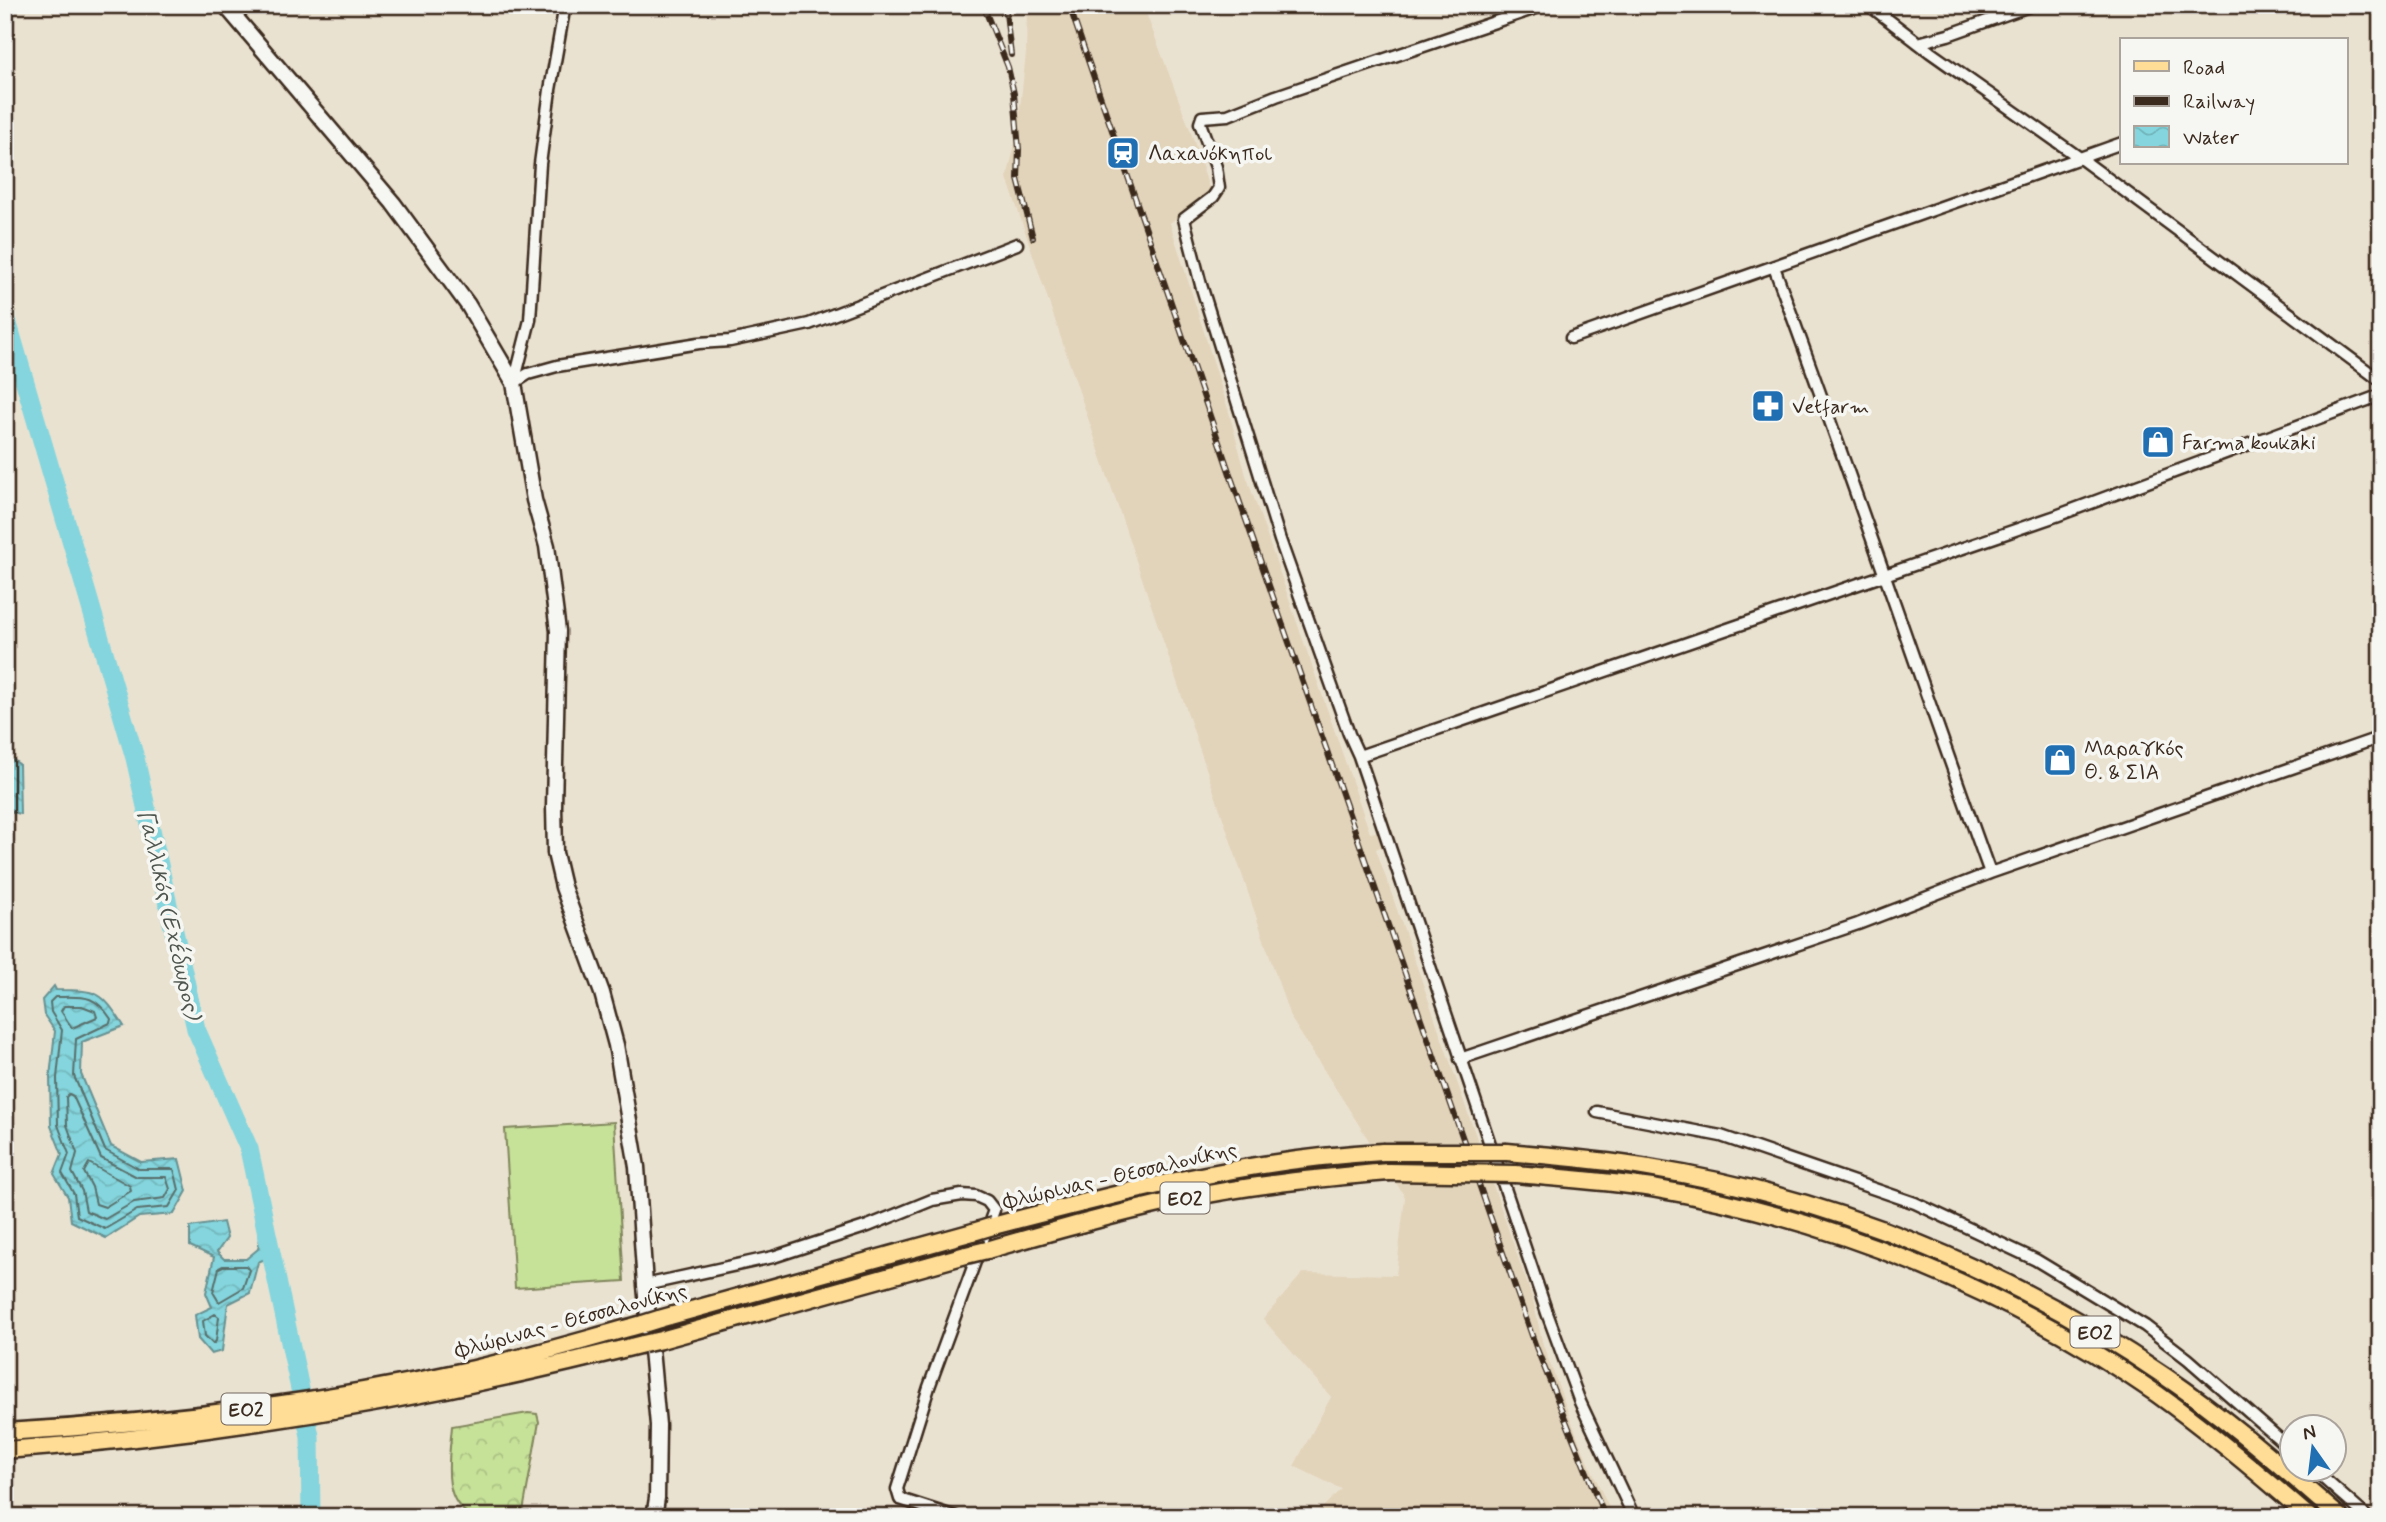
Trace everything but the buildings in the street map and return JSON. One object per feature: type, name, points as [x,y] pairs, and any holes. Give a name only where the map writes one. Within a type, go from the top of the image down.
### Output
[{"type":"main road","name":"Φλώρινας - Θεσσαλονίκης","points":[[5,1432],[258,1407],[437,1376],[545,1351],[1115,1194],[1221,1171],[1304,1159],[1383,1152],[1507,1152],[1578,1158],[1720,1181],[1814,1206],[1876,1227],[1961,1262],[2044,1303],[2112,1342],[2220,1416],[2340,1517]]},
{"type":"main road","name":"Φλώρινας - Θεσσαλονίκης","points":[[5,1450],[245,1424],[436,1393],[643,1345],[1111,1215],[1180,1199],[1307,1179],[1389,1172],[1515,1174],[1651,1188],[1718,1201],[1784,1218],[1930,1269],[2046,1326],[2155,1393],[2207,1431],[2309,1517]]},
{"type":"street","points":[[225,5],[393,203],[468,305],[514,383],[534,500],[547,546],[558,631],[555,853],[563,887],[602,993],[627,1099],[637,1167],[659,1425],[654,1517]]},
{"type":"street","points":[[514,383],[530,320],[542,152],[565,5]]},
{"type":"street","points":[[1545,5],[1302,87],[1228,115],[1210,115],[1201,119],[1200,124],[1219,179],[1219,188],[1213,197],[1184,219],[1201,285],[1280,540],[1359,756],[1460,1059],[1580,1402],[1634,1517]]},
{"type":"street","points":[[1870,5],[2381,382]]},
{"type":"street","points":[[1918,43],[1948,36],[2032,5]]},
{"type":"street","points":[[1571,338],[2120,144]]},
{"type":"street","points":[[514,383],[528,374],[557,366],[699,343],[730,341],[809,324],[1017,244]]},
{"type":"street","points":[[1774,267],[1830,416],[1990,873]]},
{"type":"street","points":[[1359,756],[2056,516],[2381,395]]},
{"type":"street","points":[[1460,1059],[1858,924],[1990,873],[2381,737]]},
{"type":"street","points":[[1597,1112],[1721,1136],[1915,1203],[2036,1260],[2145,1326],[2188,1359],[2278,1439]]},
{"type":"street","points":[[645,1285],[773,1257],[868,1226],[932,1200],[962,1195],[976,1196],[987,1201],[994,1210],[929,1387],[897,1489],[900,1499],[956,1517]]},
{"type":"street","points":[[2331,1484],[2367,1517]]},
{"type":"shaded area","points":[[1027,5],[1143,5],[1191,132],[1210,191],[1170,223],[1246,475],[1370,833],[1377,832],[1382,846],[1376,849],[1533,1300],[1543,1345],[1580,1443],[1613,1517],[1313,1517],[1341,1489],[1294,1466],[1331,1397],[1263,1319],[1303,1273],[1396,1275],[1405,1197],[1290,1017],[1007,178],[1017,135],[1026,53]]},
{"type":"green space","points":[[614,1122],[624,1281],[515,1288],[505,1129]]},
{"type":"green space","points":[[528,1413],[537,1414],[539,1422],[522,1517],[473,1516],[462,1509],[451,1489],[449,1463],[452,1426]]},
{"type":"water","points":[[5,754],[19,764],[20,814],[5,810]]},
{"type":"water","points":[[54,986],[56,990],[98,995],[110,1006],[124,1026],[82,1042],[81,1074],[111,1146],[141,1162],[179,1159],[187,1191],[174,1214],[139,1217],[106,1238],[71,1221],[68,1197],[54,1174],[62,1154],[51,1126],[50,1077],[55,1031],[44,1015],[42,1000]]},
{"type":"water","points":[[264,1217],[265,1259],[258,1262],[250,1293],[228,1304],[222,1351],[211,1354],[198,1339],[195,1315],[212,1307],[206,1293],[214,1257],[190,1246],[190,1227],[223,1222],[227,1238],[217,1252],[224,1259],[246,1259],[258,1249]]},
{"type":"waterway","name":"Γαλλικός (Εχέδωρος)","points":[[5,314],[135,758],[196,1029],[249,1149],[310,1436],[311,1517]]},
{"type":"railway","points":[[983,5],[1008,67],[1014,94],[1019,149],[1018,179],[1033,238]]},
{"type":"railway","points":[[1005,5],[1011,55]]},
{"type":"railway","points":[[1069,5],[1232,480],[1536,1347],[1605,1517]]},
{"type":"place","name":"Λαχανόκηποι","points":[[1123,153]]},
{"type":"place","name":"Vetfarm","points":[[1768,406]]},
{"type":"place","name":"Farma koukaki","points":[[2158,442]]},
{"type":"place","name":"Μαραγκός Θ. & ΣΙΑ","points":[[2060,760]]}]
